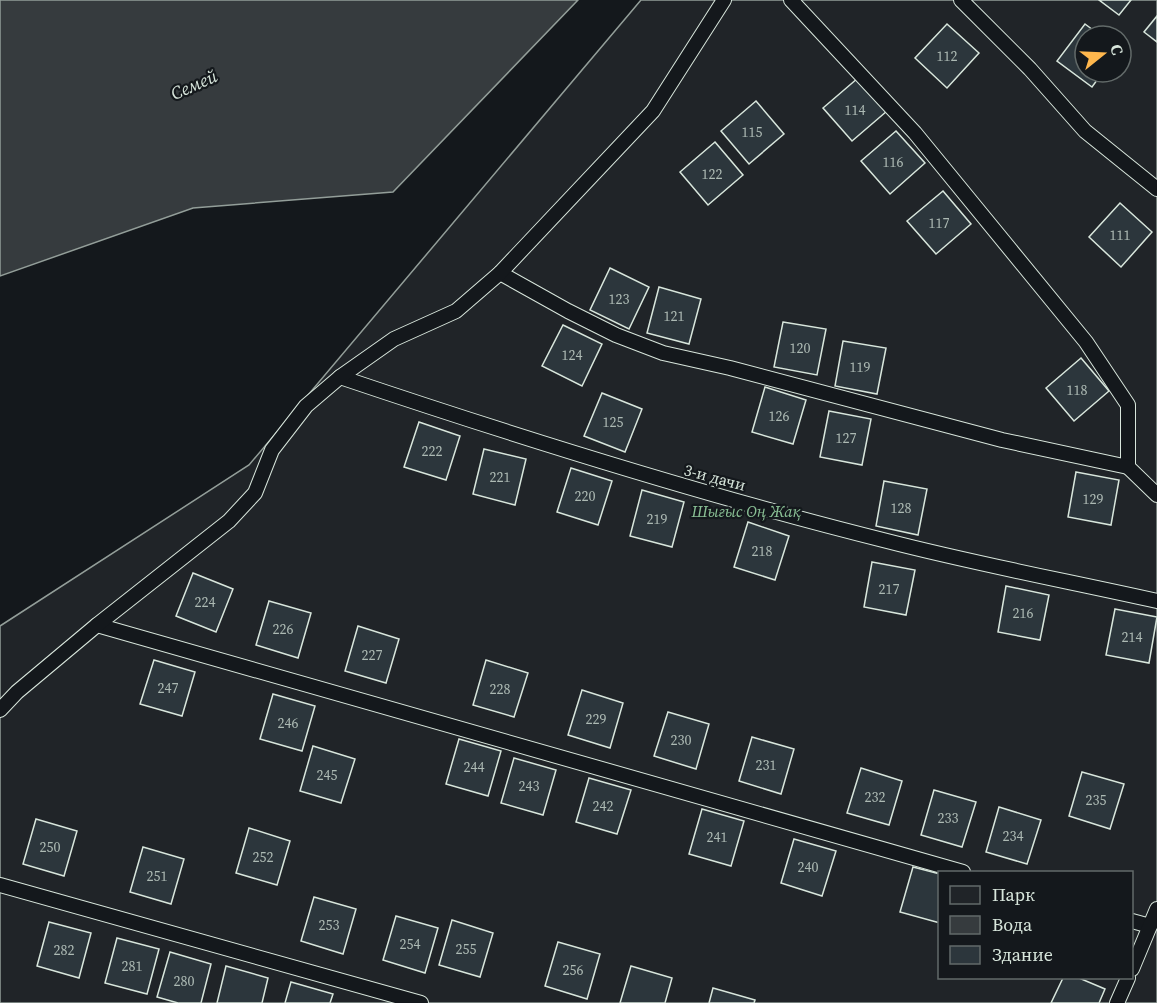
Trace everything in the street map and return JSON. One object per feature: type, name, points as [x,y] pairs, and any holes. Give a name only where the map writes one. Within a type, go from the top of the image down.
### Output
[{"type":"lane","points":[[0,710],[17,692],[97,625],[229,521],[255,493],[272,450],[306,406],[340,377],[394,339],[456,311],[500,273],[653,111],[724,0]]},
{"type":"lane","points":[[790,0],[915,133],[1086,342],[1128,405],[1128,467]]},
{"type":"lane","points":[[961,0],[1030,69],[1085,131],[1157,189]]},
{"type":"lane","points":[[500,273],[616,335],[663,352],[741,370],[1002,440],[1128,467],[1157,495]]},
{"type":"lane","name":"3-и дачи","points":[[340,377],[471,421],[682,486],[888,542],[1157,601]]},
{"type":"lane","points":[[97,625],[956,871]]},
{"type":"lane","points":[[0,885],[421,1003]]},
{"type":"lane","points":[[1133,964],[1157,909]]},
{"type":"lane","points":[[1133,922],[1150,926]]},
{"type":"lane","points":[[1117,1003],[1128,979]]},
{"type":"green space","name":"Шығыс Оң Жақ","points":[[641,0],[1157,0],[1157,1003],[0,1003],[0,626],[249,465]]},
{"type":"water","name":"Семей","points":[[0,0],[578,0],[393,192],[193,208],[0,276]]},
{"type":"building","points":[[1099,0],[1131,0],[1119,15]]},
{"type":"building","points":[[1157,16],[1157,42],[1144,32]]},
{"type":"building","points":[[947,24],[979,53],[947,88],[915,58]]},
{"type":"building","points":[[1073,40],[1073,73],[1057,61]]},
{"type":"building","points":[[858,78],[887,111],[852,141],[823,108]]},
{"type":"building","points":[[756,101],[784,134],[749,164],[721,131]]},
{"type":"building","points":[[896,131],[925,163],[890,194],[861,161]]},
{"type":"building","points":[[715,142],[743,175],[708,205],[680,172]]},
{"type":"building","points":[[943,191],[971,224],[936,254],[907,221]]},
{"type":"building","points":[[1120,203],[1152,232],[1121,267],[1089,237]]},
{"type":"building","points":[[610,268],[649,287],[629,329],[590,310]]},
{"type":"building","points":[[659,287],[701,299],[689,344],[647,333]]},
{"type":"building","points":[[783,322],[826,329],[817,375],[774,367]]},
{"type":"building","points":[[563,325],[602,344],[582,386],[542,366]]},
{"type":"building","points":[[843,341],[886,348],[877,394],[835,386]]},
{"type":"building","points":[[1081,358],[1109,391],[1074,421],[1046,388]]},
{"type":"building","points":[[765,387],[806,400],[793,444],[752,432]]},
{"type":"building","points":[[602,393],[642,409],[625,452],[584,436]]},
{"type":"building","points":[[829,411],[871,419],[862,465],[820,457]]},
{"type":"building","points":[[419,422],[460,436],[446,480],[404,467]]},
{"type":"building","points":[[484,449],[526,459],[515,505],[473,494]]},
{"type":"building","points":[[571,468],[612,481],[598,525],[557,512]]},
{"type":"building","points":[[1076,472],[1119,480],[1111,525],[1068,517]]},
{"type":"building","points":[[884,481],[927,489],[918,535],[876,526]]},
{"type":"building","points":[[642,490],[684,502],[672,547],[630,536]]},
{"type":"building","points":[[748,522],[789,536],[775,580],[734,567]]},
{"type":"building","points":[[872,562],[915,570],[906,615],[864,607]]},
{"type":"building","points":[[193,573],[233,589],[216,632],[176,616]]},
{"type":"building","points":[[1006,586],[1049,595],[1040,640],[998,632]]},
{"type":"building","points":[[269,601],[311,613],[298,658],[256,645]]},
{"type":"building","points":[[1115,609],[1157,617],[1149,663],[1106,655]]},
{"type":"building","points":[[358,626],[399,639],[386,683],[345,671]]},
{"type":"building","points":[[154,660],[195,672],[182,716],[140,704]]},
{"type":"building","points":[[486,660],[528,673],[514,717],[473,705]]},
{"type":"building","points":[[582,690],[623,703],[610,748],[568,735]]},
{"type":"building","points":[[273,694],[315,706],[302,751],[260,739]]},
{"type":"building","points":[[668,712],[709,724],[696,769],[654,756]]},
{"type":"building","points":[[752,737],[794,749],[781,794],[739,781]]},
{"type":"building","points":[[459,739],[501,751],[488,796],[446,784]]},
{"type":"building","points":[[313,746],[355,759],[341,803],[300,791]]},
{"type":"building","points":[[514,758],[556,770],[543,815],[501,803]]},
{"type":"building","points":[[861,768],[902,781],[889,825],[847,813]]},
{"type":"building","points":[[1082,772],[1124,784],[1110,829],[1069,816]]},
{"type":"building","points":[[589,778],[631,790],[617,834],[576,822]]},
{"type":"building","points":[[934,790],[976,802],[962,847],[921,835]]},
{"type":"building","points":[[999,807],[1041,820],[1027,864],[986,852]]},
{"type":"building","points":[[702,809],[744,821],[731,866],[689,854]]},
{"type":"building","points":[[36,819],[77,831],[64,876],[23,864]]},
{"type":"building","points":[[249,828],[290,841],[277,885],[236,873]]},
{"type":"building","points":[[794,839],[836,851],[822,896],[781,883]]},
{"type":"building","points":[[143,847],[184,859],[171,904],[130,892]]},
{"type":"building","points":[[913,867],[938,873],[938,922],[900,912]]},
{"type":"building","points":[[314,897],[356,909],[343,954],[301,941]]},
{"type":"building","points":[[396,916],[438,928],[425,973],[383,960]]},
{"type":"building","points":[[452,920],[493,933],[480,977],[439,965]]},
{"type":"building","points":[[49,922],[91,933],[79,978],[37,966]]},
{"type":"building","points":[[117,938],[159,949],[147,994],[105,983]]},
{"type":"building","points":[[558,942],[600,954],[587,999],[545,986]]},
{"type":"building","points":[[170,952],[211,964],[201,1003],[178,1003],[157,997]]},
{"type":"building","points":[[226,966],[268,978],[262,1003],[217,1003]]},
{"type":"building","points":[[631,966],[672,978],[665,1003],[620,1003]]},
{"type":"building","points":[[1063,979],[1081,979],[1105,989],[1099,1003],[1051,1003]]},
{"type":"building","points":[[291,982],[333,994],[330,1003],[285,1003]]},
{"type":"building","points":[[713,988],[755,1000],[754,1003],[709,1003]]}]
